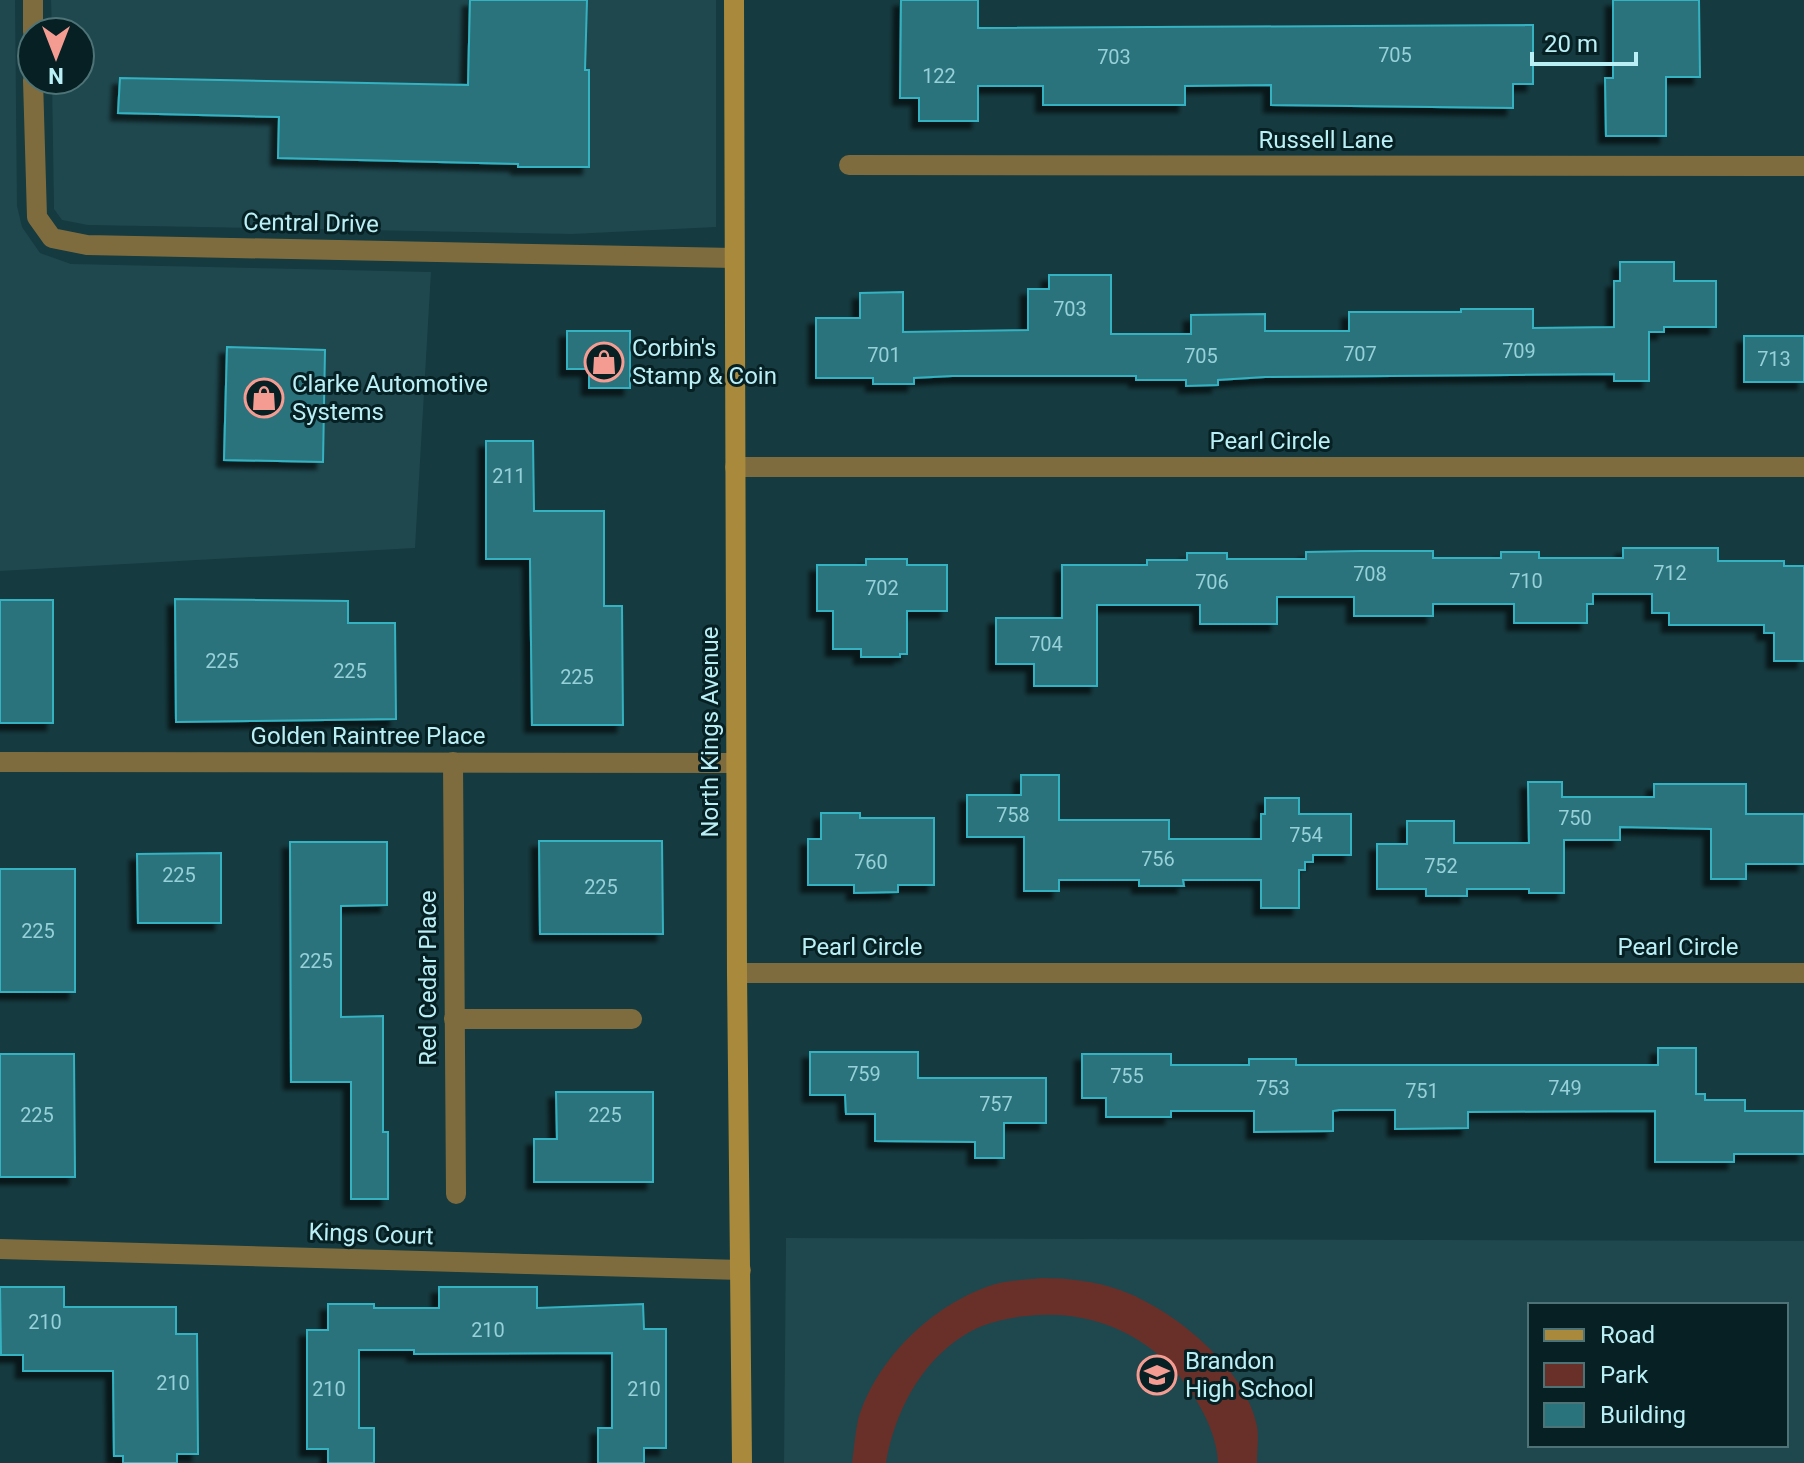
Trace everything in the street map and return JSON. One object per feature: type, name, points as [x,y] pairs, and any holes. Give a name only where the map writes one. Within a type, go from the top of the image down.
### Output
[{"type":"street","name":"North Kings Avenue","points":[[734,0],[742,1463]]},
{"type":"street","name":"Central Drive","points":[[33,96],[35,206],[43,228],[52,238],[62,242],[734,258]]},
{"type":"street","name":"Russell Lane","points":[[849,165],[1804,166]]},
{"type":"street","name":"Pearl Circle","points":[[735,467],[1804,467]]},
{"type":"street","name":"Golden Raintree Place","points":[[0,762],[736,763]]},
{"type":"street","name":"Red Cedar Place","points":[[453,762],[456,1194]]},
{"type":"street","name":"Pearl Circle","points":[[737,973],[1804,973]]},
{"type":"street","points":[[454,1019],[632,1019]]},
{"type":"street","name":"Kings Court","points":[[0,1249],[741,1270]]},
{"type":"shaded area","points":[[0,0],[15,0],[17,206],[22,227],[40,253],[71,264],[431,272],[415,548],[0,571]]},
{"type":"shaded area","points":[[51,0],[716,0],[716,227],[572,234],[88,225],[62,220],[54,209],[52,96],[96,96],[96,16],[52,16]]},
{"type":"shaded area","name":"Brandon High School","points":[[786,1238],[1804,1241],[1804,1463],[784,1463]]},
{"type":"green space","points":[[1041,1278],[1101,1284],[1120,1290],[1162,1311],[1204,1343],[1223,1362],[1250,1404],[1258,1430],[1257,1463],[1218,1463],[1210,1428],[1193,1395],[1161,1357],[1142,1342],[1099,1322],[1052,1315],[994,1322],[970,1332],[948,1347],[911,1391],[895,1426],[886,1463],[852,1463],[858,1420],[866,1398],[892,1356],[909,1337],[928,1320],[970,1294],[998,1283]]},
{"type":"building","points":[[470,0],[587,0],[585,70],[589,70],[589,167],[278,158],[279,117],[118,113],[120,78],[468,85]]},
{"type":"building","points":[[901,0],[978,0],[978,28],[1533,25],[1533,84],[1513,84],[1513,108],[1271,105],[1271,85],[1185,86],[1185,105],[1043,105],[1043,86],[978,86],[978,121],[919,121],[919,98],[900,98]]},
{"type":"building","points":[[1613,0],[1699,0],[1700,77],[1666,77],[1666,136],[1606,136],[1605,78],[1613,78]]},
{"type":"building","points":[[1620,262],[1674,262],[1674,281],[1716,281],[1716,327],[1664,327],[1664,332],[1649,332],[1649,381],[1614,381],[1614,374],[1265,377],[1218,380],[1218,385],[1186,386],[1186,380],[1136,380],[1136,376],[952,376],[914,378],[914,384],[873,384],[873,378],[816,378],[816,318],[860,318],[860,293],[903,292],[903,332],[1028,330],[1028,289],[1049,289],[1049,275],[1111,275],[1111,334],[1191,334],[1191,315],[1265,314],[1265,331],[1349,331],[1349,312],[1461,312],[1461,309],[1533,309],[1533,328],[1614,327],[1614,281],[1620,281]]},
{"type":"building","points":[[567,331],[630,331],[630,388],[589,388],[589,369],[567,369]]},
{"type":"building","points":[[1744,336],[1804,336],[1804,382],[1744,382]]},
{"type":"building","points":[[227,347],[325,350],[323,462],[224,460]]},
{"type":"building","points":[[486,441],[533,441],[534,511],[604,511],[604,606],[622,606],[623,725],[532,725],[530,559],[486,559]]},
{"type":"building","points":[[1623,548],[1718,548],[1718,561],[1784,561],[1784,566],[1804,566],[1804,661],[1774,661],[1774,633],[1764,633],[1764,625],[1669,625],[1669,613],[1652,613],[1652,594],[1593,594],[1593,604],[1587,604],[1587,623],[1514,623],[1514,604],[1433,604],[1433,616],[1354,616],[1354,597],[1277,597],[1277,624],[1200,624],[1200,605],[1097,605],[1097,686],[1034,686],[1034,664],[996,664],[996,618],[1062,618],[1062,565],[1147,565],[1147,560],[1187,560],[1187,553],[1227,553],[1227,559],[1306,559],[1306,552],[1361,551],[1433,551],[1433,558],[1501,558],[1501,552],[1539,552],[1539,558],[1623,558]]},
{"type":"building","points":[[866,559],[907,559],[907,565],[947,565],[947,611],[907,611],[907,654],[900,654],[900,657],[861,657],[861,649],[833,649],[833,611],[817,611],[817,565],[866,565]]},
{"type":"building","points":[[175,599],[348,601],[348,623],[395,623],[396,719],[176,722]]},
{"type":"building","points":[[0,600],[53,600],[53,723],[0,723]]},
{"type":"building","points":[[1021,775],[1059,775],[1059,820],[1169,820],[1169,839],[1261,839],[1261,814],[1265,814],[1265,798],[1299,798],[1299,814],[1351,814],[1351,855],[1313,855],[1313,862],[1305,862],[1305,870],[1299,870],[1299,908],[1261,908],[1261,880],[1183,880],[1184,886],[1139,886],[1139,880],[1059,880],[1059,891],[1024,891],[1024,837],[967,837],[967,795],[1021,795]]},
{"type":"building","points":[[1528,782],[1562,782],[1562,797],[1654,797],[1654,784],[1746,784],[1746,814],[1804,814],[1804,864],[1746,864],[1746,879],[1711,879],[1711,829],[1620,827],[1620,840],[1564,840],[1564,893],[1529,893],[1529,889],[1467,889],[1467,896],[1426,896],[1426,889],[1377,889],[1377,844],[1407,844],[1407,821],[1454,821],[1454,843],[1529,843]]},
{"type":"building","points":[[821,813],[860,813],[860,818],[934,818],[934,885],[898,885],[898,892],[854,893],[854,885],[808,885],[808,839],[821,839]]},
{"type":"building","points":[[539,841],[662,841],[663,934],[540,934]]},
{"type":"building","points":[[290,842],[387,842],[387,905],[341,906],[341,1017],[383,1016],[383,1132],[388,1132],[388,1199],[351,1199],[351,1082],[291,1082]]},
{"type":"building","points":[[221,853],[221,923],[138,923],[137,854]]},
{"type":"building","points":[[0,869],[75,869],[75,992],[0,992]]},
{"type":"building","points":[[1658,1048],[1696,1048],[1696,1094],[1705,1094],[1705,1100],[1745,1100],[1745,1111],[1804,1111],[1804,1154],[1734,1154],[1734,1162],[1655,1162],[1655,1111],[1468,1112],[1468,1128],[1395,1129],[1395,1110],[1339,1110],[1333,1111],[1333,1131],[1254,1132],[1254,1111],[1171,1111],[1171,1117],[1106,1117],[1106,1098],[1082,1098],[1082,1054],[1171,1054],[1171,1065],[1249,1065],[1249,1059],[1296,1059],[1296,1065],[1658,1065]]},
{"type":"building","points":[[810,1052],[918,1052],[918,1078],[1046,1078],[1046,1123],[1004,1123],[1004,1158],[975,1158],[975,1142],[875,1141],[875,1114],[846,1114],[845,1095],[810,1095]]},
{"type":"building","points":[[0,1054],[74,1054],[75,1177],[0,1177]]},
{"type":"building","points":[[556,1092],[653,1092],[653,1182],[534,1182],[534,1139],[557,1139]]},
{"type":"building","points":[[0,1287],[64,1287],[64,1307],[176,1307],[176,1334],[197,1334],[198,1454],[177,1454],[177,1463],[123,1463],[123,1456],[114,1456],[113,1371],[23,1371],[23,1355],[1,1355]]},
{"type":"building","points":[[439,1287],[537,1287],[537,1308],[643,1304],[644,1329],[666,1329],[666,1448],[644,1448],[644,1463],[598,1463],[598,1428],[612,1428],[612,1353],[414,1354],[414,1350],[359,1350],[359,1428],[374,1428],[374,1463],[328,1463],[328,1449],[307,1449],[307,1330],[328,1330],[328,1304],[439,1308]]},
{"type":"place","name":"Corbin's Stamp & Coin","points":[[604,362]]},
{"type":"place","name":"Clarke Automotive Systems","points":[[264,398]]},
{"type":"place","name":"Brandon High School","points":[[1157,1375]]}]
